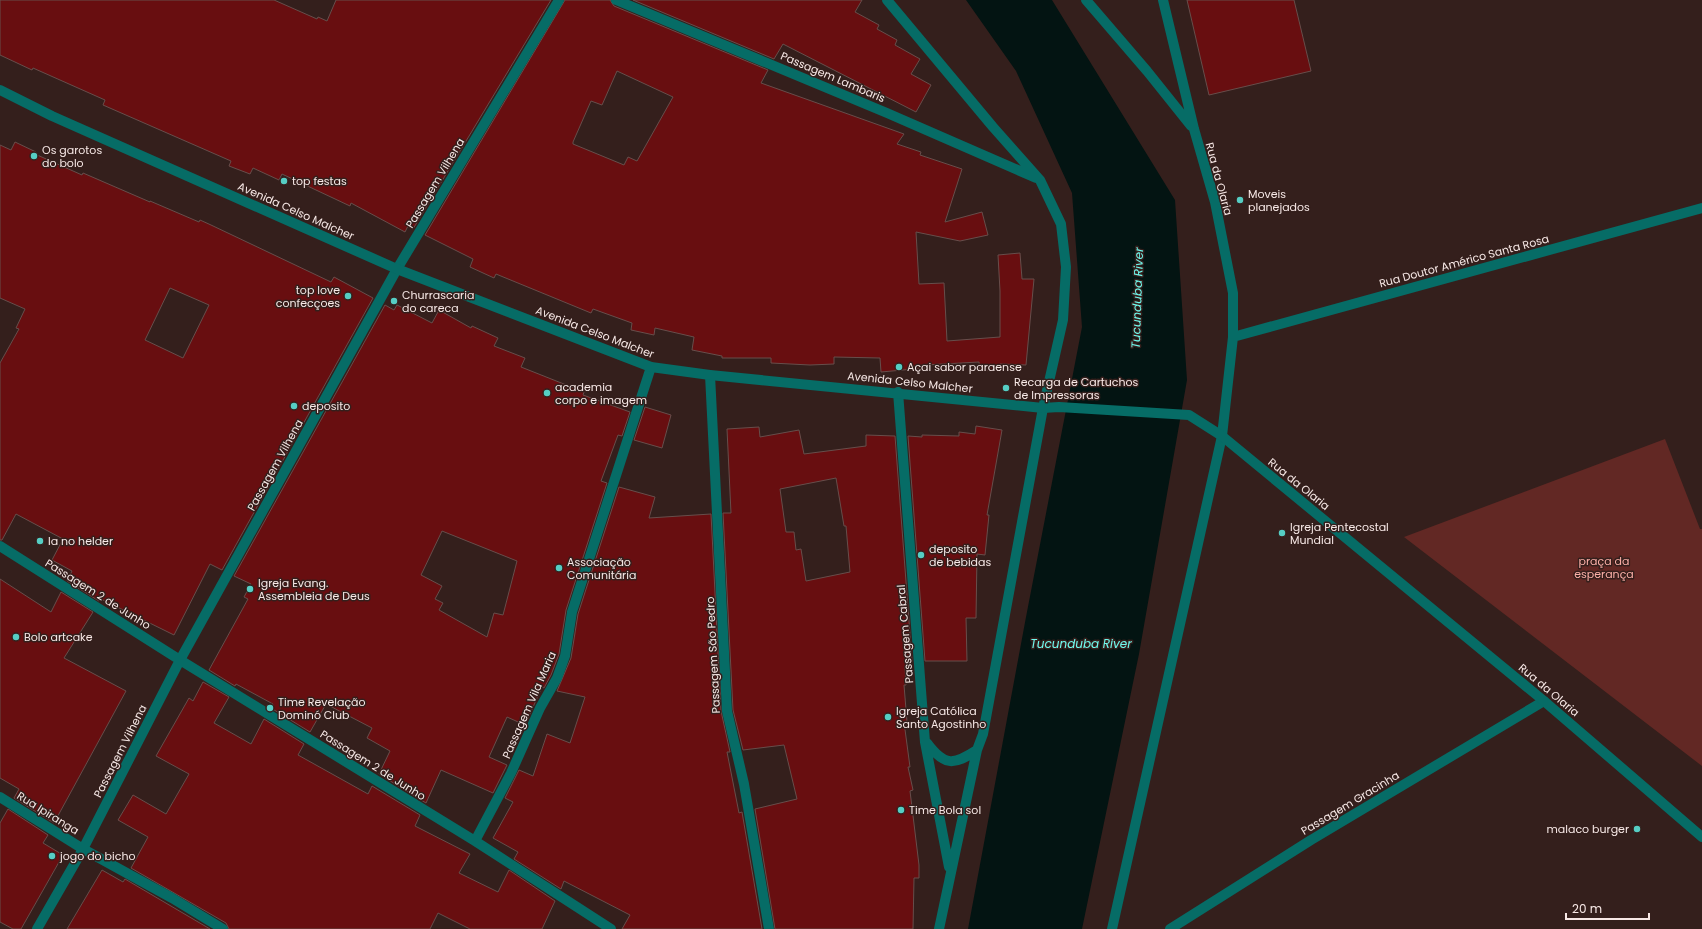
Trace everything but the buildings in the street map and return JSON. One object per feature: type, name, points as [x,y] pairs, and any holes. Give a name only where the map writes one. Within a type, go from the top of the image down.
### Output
[{"type":"street","name":"Passagem Vilhena","points":[[37,929],[84,849],[180,660],[397,270],[559,0]]},
{"type":"street","name":"Passagem Lambaris","points":[[616,0],[886,113],[1040,180]]},
{"type":"street","points":[[887,0],[1040,180],[1061,224],[1066,267],[1063,320],[1043,408],[983,734],[977,750],[939,929]]},
{"type":"street","points":[[1086,0],[1148,71],[1194,129]]},
{"type":"street","name":"Rua da Olaria","points":[[1163,0],[1194,129],[1215,202],[1233,293],[1233,337],[1222,436],[1544,701],[1702,837]]},
{"type":"street","name":"Avenida Celso Malcher","points":[[0,90],[52,116],[397,270],[652,367],[710,375],[898,392],[1043,408],[1059,407],[1189,415],[1222,436]]},
{"type":"street","name":"Rua Doutor Américo Santa Rosa","points":[[1233,337],[1702,208]]},
{"type":"street","name":"Passagem Vila Maria","points":[[475,841],[511,773],[565,656],[572,612],[652,367]]},
{"type":"street","name":"Passagem São Pedro","points":[[710,375],[727,711],[744,784],[769,929]]},
{"type":"street","name":"Passagem Cabral","points":[[898,392],[925,742],[950,872]]},
{"type":"street","points":[[1112,929],[1222,436]]},
{"type":"street","name":"Passagem 2 de Junho","points":[[0,546],[180,660],[475,841],[611,929]]},
{"type":"street","name":"Passagem Gracinha","points":[[1170,929],[1311,840],[1544,701]]},
{"type":"street","points":[[925,742],[934,754],[946,761],[959,762],[977,750]]},
{"type":"street","name":"Rua Ipiranga","points":[[0,797],[84,849],[172,898],[223,929]]},
{"type":"green space","name":"praça da esperança","points":[[1665,439],[1700,529],[1702,529],[1702,766],[1404,537]]},
{"type":"water","name":"Tucunduba River","points":[[966,0],[1052,0],[1175,200],[1187,380],[1139,654],[1082,929],[968,929],[1082,327],[1072,193],[1016,71]]},
{"type":"place","name":"Os garotos do bolo","points":[[34,156]]},
{"type":"place","name":"top festas","points":[[284,181]]},
{"type":"place","name":"Moveis planejados","points":[[1240,200]]},
{"type":"place","name":"top love confecçoes","points":[[348,296]]},
{"type":"place","name":"Churrascaria do careca","points":[[394,301]]},
{"type":"place","name":"Açai sabor paraense","points":[[899,367]]},
{"type":"place","name":"Recarga de Cartuchos de Impressoras","points":[[1006,388]]},
{"type":"place","name":"academia corpo e imagem","points":[[547,393]]},
{"type":"place","name":"deposito","points":[[294,406]]},
{"type":"place","name":"Igreja Pentecostal Mundial","points":[[1282,533]]},
{"type":"place","name":"la no helder","points":[[40,541]]},
{"type":"place","name":"deposito de bebidas","points":[[921,555]]},
{"type":"place","name":"Associação Comunitária","points":[[559,568]]},
{"type":"place","name":"Igreja Evang. Assembleia de Deus","points":[[250,589]]},
{"type":"place","name":"Bolo artcake","points":[[16,637]]},
{"type":"place","name":"Time Revelação Dominó Club","points":[[270,708]]},
{"type":"place","name":"Igreja Católica Santo Agostinho","points":[[888,717]]},
{"type":"place","name":"Time Bola sol","points":[[901,810]]},
{"type":"place","name":"malaco burger","points":[[1637,829]]},
{"type":"place","name":"jogo do bicho","points":[[52,856]]}]
